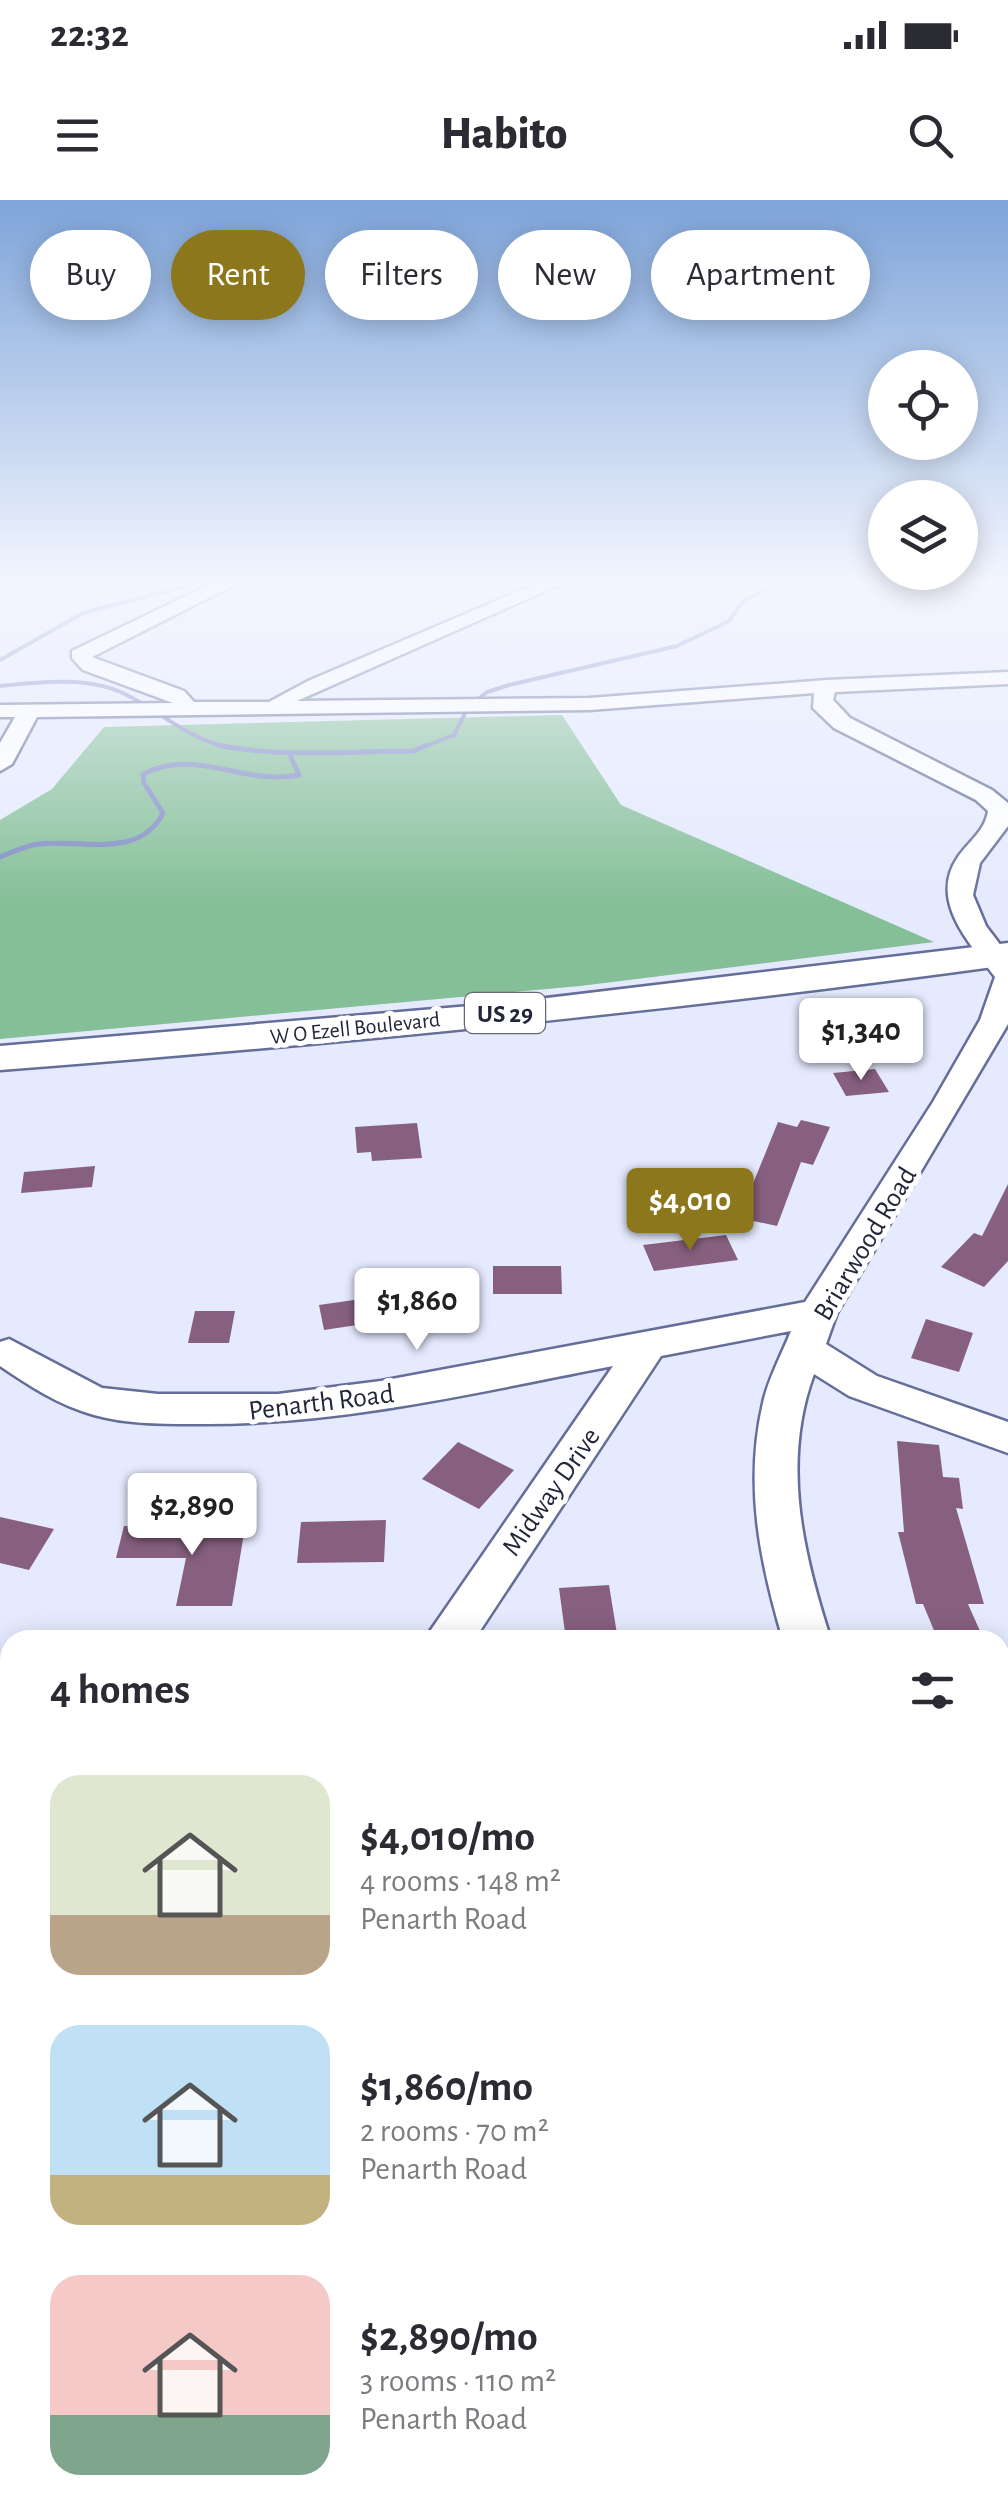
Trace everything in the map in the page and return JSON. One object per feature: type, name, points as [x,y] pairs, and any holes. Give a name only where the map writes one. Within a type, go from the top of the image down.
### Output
[{"type":"main road","name":"W O Ezell Boulevard","points":[[0,1080],[281,1057],[650,1008],[1005,968]]},
{"type":"main road","name":"W O Ezell Boulevard","points":[[0,1058],[363,1027],[650,1008]]},
{"type":"street","points":[[157,688],[184,701],[179,710]]},
{"type":"street","points":[[274,708],[310,688]]},
{"type":"street","points":[[0,711],[492,706],[664,700],[801,688]]},
{"type":"street","points":[[826,688],[824,708],[842,723],[984,795],[1005,813],[967,862],[959,886],[963,910],[1005,968]]},
{"type":"street","points":[[0,764],[29,711]]},
{"type":"street","name":"Briarwood Road","points":[[803,1630],[786,1573],[777,1515],[775,1459],[784,1400],[812,1332],[994,1020],[1005,968]]},
{"type":"street","points":[[812,1332],[863,1386],[1008,1438]]},
{"type":"street","name":"Penarth Road","points":[[10,1353],[70,1392],[99,1402],[225,1412],[381,1396],[650,1342],[812,1332]]},
{"type":"street","name":"Midway Drive","points":[[455,1630],[650,1342]]},
{"type":"green space","points":[[562,715],[621,805],[934,942],[580,986],[0,1039],[0,820],[52,789],[104,727]]},
{"type":"building","points":[[875,1069],[889,1092],[846,1096],[833,1073]]},
{"type":"building","points":[[801,1120],[830,1127],[813,1165],[801,1162],[777,1226],[739,1218],[778,1122],[797,1127]]},
{"type":"building","points":[[417,1123],[422,1158],[372,1161],[371,1152],[357,1153],[355,1127]]},
{"type":"building","points":[[95,1166],[92,1187],[21,1193],[24,1172]]},
{"type":"building","points":[[1008,1184],[1008,1261],[984,1287],[941,1267],[974,1233],[982,1236]]},
{"type":"building","points":[[726,1235],[738,1260],[654,1271],[643,1245]]},
{"type":"building","points":[[493,1266],[561,1266],[562,1294],[493,1294]]},
{"type":"building","points":[[403,1293],[410,1317],[324,1330],[319,1305]]},
{"type":"building","points":[[195,1311],[235,1311],[229,1343],[188,1343]]},
{"type":"building","points":[[926,1319],[973,1333],[959,1372],[911,1358]]},
{"type":"building","points":[[897,1441],[939,1445],[943,1477],[959,1478],[963,1509],[956,1508],[984,1604],[968,1604],[980,1630],[934,1630],[923,1604],[916,1604],[898,1532],[904,1532]]},
{"type":"building","points":[[458,1442],[514,1470],[479,1509],[422,1479]]},
{"type":"building","points":[[0,1517],[54,1529],[29,1570],[0,1563]]},
{"type":"building","points":[[386,1520],[384,1562],[297,1563],[301,1522]]},
{"type":"building","points":[[124,1526],[245,1527],[232,1606],[176,1606],[186,1558],[116,1558]]},
{"type":"building","points":[[609,1585],[616,1630],[565,1630],[559,1588]]},
{"type":"waterway","points":[[112,688],[201,739],[222,746]]},
{"type":"waterway","points":[[473,703],[499,688]]},
{"type":"waterway","points":[[421,748],[454,735],[468,707]]},
{"type":"waterway","points":[[217,745],[222,746]]},
{"type":"waterway","points":[[222,746],[315,753],[413,751],[427,745]]},
{"type":"waterway","points":[[222,746],[230,748]]},
{"type":"waterway","points":[[0,857],[38,844],[108,844],[140,837],[153,828],[163,813],[144,783],[143,774],[183,764],[258,776],[299,775],[290,755]]}]
